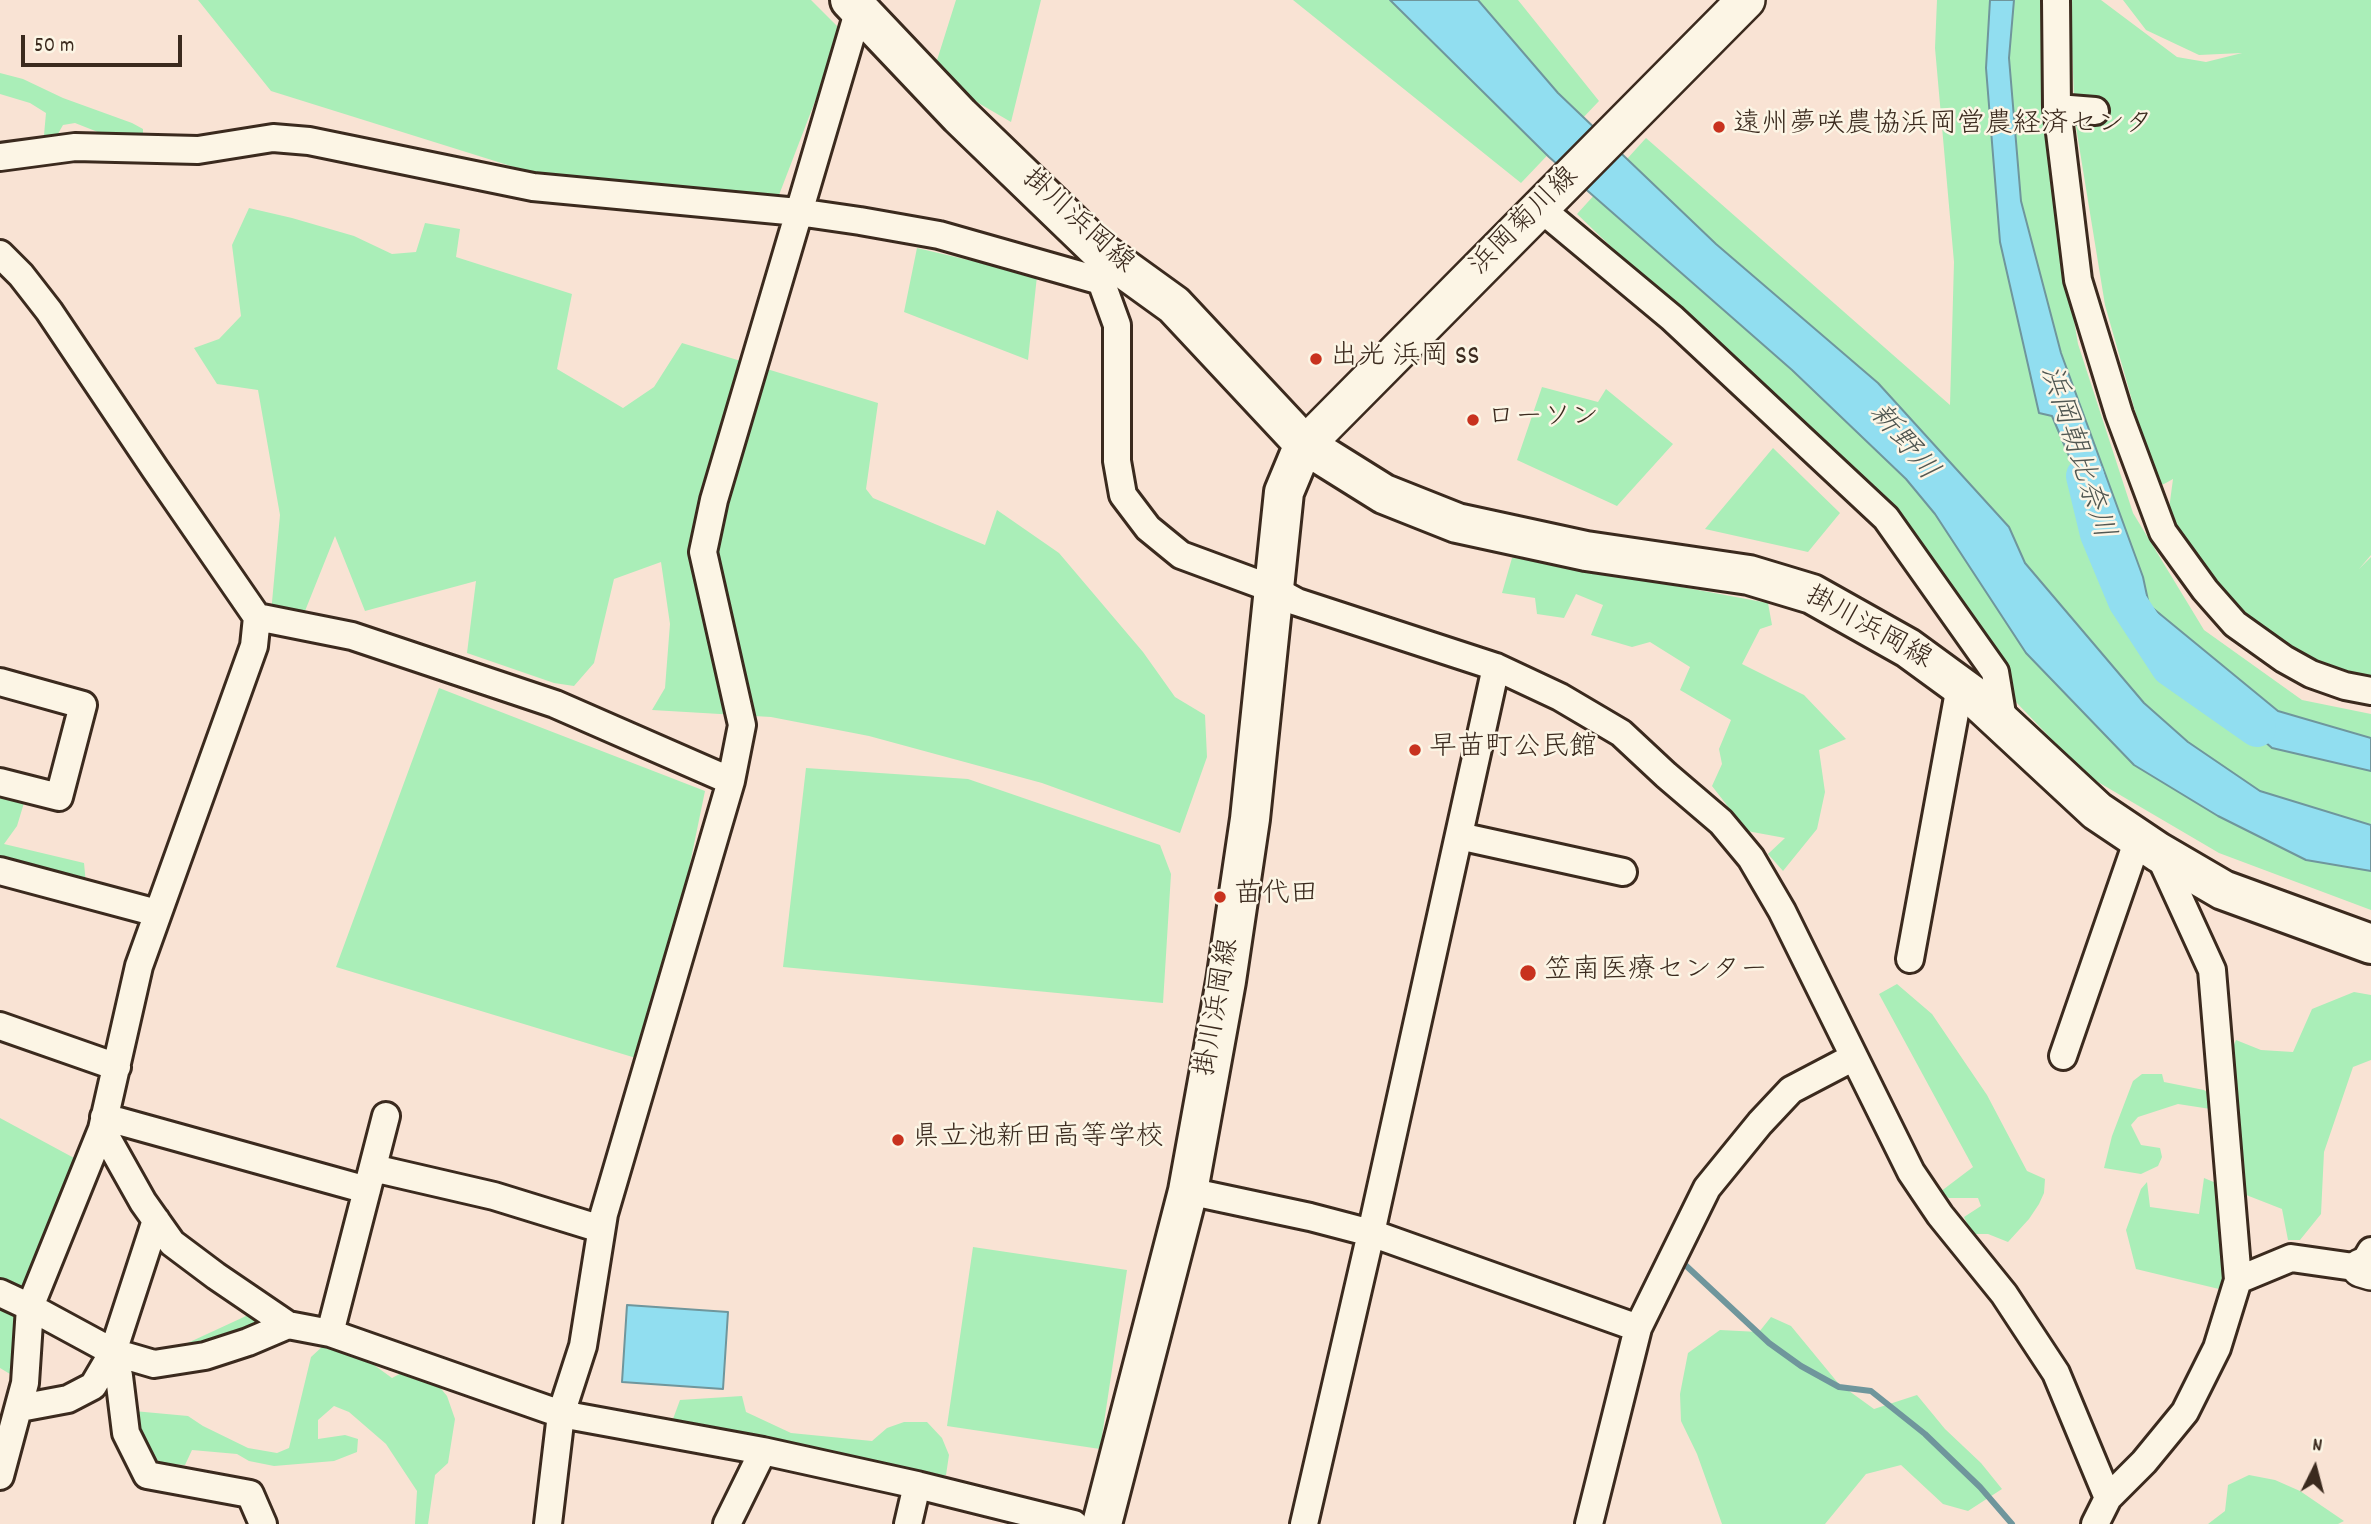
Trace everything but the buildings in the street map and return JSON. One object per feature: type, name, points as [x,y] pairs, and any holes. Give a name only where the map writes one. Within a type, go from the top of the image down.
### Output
[{"type":"main road","name":"浜岡菊川線","points":[[1304,444],[1746,0]]},
{"type":"main road","name":"掛川浜岡線","points":[[855,5],[1102,267],[1174,305],[1304,444],[1384,495],[1457,523],[1586,551],[1749,575],[1812,594],[1908,648],[1960,686],[2097,811],[2148,845],[2223,890],[2371,944]]},
{"type":"main road","name":"掛川浜岡線","points":[[1102,1524],[1188,1191],[1226,981],[1250,819],[1284,492],[1304,444]]},
{"type":"street","points":[[2056,0],[2057,108],[2078,280],[2119,414],[2163,532],[2205,590],[2235,624],[2284,659],[2311,674],[2345,686],[2371,691]]},
{"type":"street","points":[[548,1524],[561,1414],[583,1346],[601,1229],[731,781],[742,725],[703,552],[714,500],[855,5]]},
{"type":"street","points":[[2057,108],[2095,111]]},
{"type":"street","points":[[0,157],[75,146],[198,150],[273,138],[309,141],[533,187],[798,212],[939,235],[1102,267],[1117,325],[1117,461],[1123,495],[1148,528],[1181,555],[1273,589],[1297,602],[1496,667],[1560,697],[1621,733],[1721,822],[1751,858],[1776,901],[1911,1172],[1940,1215],[2004,1294],[2056,1373],[2108,1497]]},
{"type":"street","points":[[1544,205],[1672,318],[1886,518],[1995,672],[2004,726]]},
{"type":"street","points":[[0,254],[49,310],[257,617],[254,646],[139,966],[103,1123],[30,1307],[25,1383],[0,1476]]},
{"type":"street","points":[[257,617],[352,636],[555,704],[731,781]]},
{"type":"street","points":[[1304,1524],[1496,667]]},
{"type":"street","points":[[0,682],[83,705],[59,797],[0,782]]},
{"type":"street","points":[[1910,959],[1960,686]]},
{"type":"street","points":[[1459,836],[1623,872]]},
{"type":"street","points":[[2063,1056],[2148,845]]},
{"type":"street","points":[[2095,1524],[2108,1497],[2144,1462],[2185,1412],[2217,1348],[2238,1280],[2212,970],[2148,845]]},
{"type":"street","points":[[0,871],[158,913]]},
{"type":"street","points":[[0,1026],[117,1067]]},
{"type":"street","points":[[1589,1524],[1638,1328],[1707,1188],[1791,1090],[1854,1057]]},
{"type":"street","points":[[330,1334],[386,1116]]},
{"type":"street","points":[[103,1123],[370,1179],[494,1196],[601,1229]]},
{"type":"street","points":[[103,1123],[143,1202],[172,1243],[288,1325],[330,1334],[561,1414],[763,1451],[1074,1524]]},
{"type":"street","points":[[1188,1191],[1371,1233],[1638,1328]]},
{"type":"street","points":[[20,1408],[68,1399],[93,1386],[113,1352],[156,1220]]},
{"type":"street","points":[[2238,1280],[2291,1258],[2368,1263]]},
{"type":"street","points":[[0,1293],[113,1352],[154,1364],[205,1356],[288,1325]]},
{"type":"street","points":[[113,1352],[119,1376],[126,1433],[147,1475],[250,1494],[263,1524]]},
{"type":"street","points":[[727,1524],[763,1451]]},
{"type":"street","points":[[908,1524],[917,1485]]},
{"type":"green space","points":[[198,0],[811,0],[842,31],[779,195],[594,192],[271,91]]},
{"type":"green space","points":[[956,0],[1041,0],[1011,122],[932,76]]},
{"type":"green space","points":[[1293,0],[1518,0],[1599,101],[1521,183]]},
{"type":"green space","points":[[1937,0],[2041,0],[2043,113],[2049,172],[2078,344],[2133,513],[2204,630],[2302,700],[2371,714],[2371,910],[2219,853],[2086,775],[2015,701],[2009,682],[1868,493],[1577,214],[1646,138],[1950,405],[1954,262],[1935,48]]},
{"type":"green space","points":[[2070,0],[2101,0],[2177,57],[2206,62],[2242,53],[2199,55],[2146,30],[2123,0],[2371,0],[2371,555],[2359,569],[2371,557],[2371,682],[2326,672],[2240,614],[2192,554],[2169,509],[2173,479],[2156,485],[2105,305],[2075,121]]},
{"type":"green space","points":[[0,73],[23,79],[63,98],[132,123],[143,129],[143,136],[108,136],[75,123],[63,125],[55,139],[44,135],[46,113],[30,103],[0,94]]},
{"type":"green space","points":[[249,208],[354,236],[392,254],[416,252],[425,223],[460,229],[456,257],[572,294],[557,369],[623,408],[654,387],[682,343],[878,403],[866,489],[873,498],[985,545],[997,510],[1059,553],[1143,652],[1175,697],[1205,715],[1207,757],[1180,833],[1042,783],[869,736],[771,717],[652,710],[665,688],[670,624],[661,562],[614,579],[594,663],[574,686],[554,683],[467,653],[476,581],[365,611],[335,536],[305,611],[271,613],[280,515],[258,390],[217,384],[194,348],[219,339],[241,316],[232,245]]},
{"type":"green space","points":[[917,248],[1037,276],[1028,360],[904,312]]},
{"type":"green space","points":[[1542,387],[1598,402],[1606,389],[1673,444],[1617,506],[1517,460]]},
{"type":"green space","points":[[1773,448],[1840,513],[1808,552],[1705,529]]},
{"type":"green space","points":[[1512,558],[1531,559],[1768,603],[1772,625],[1760,629],[1742,664],[1804,695],[1846,739],[1819,750],[1825,792],[1817,829],[1783,871],[1768,854],[1785,838],[1747,831],[1712,786],[1722,764],[1719,749],[1731,720],[1680,690],[1690,667],[1650,642],[1632,647],[1591,635],[1603,605],[1576,594],[1564,618],[1537,614],[1535,598],[1502,593]]},
{"type":"green space","points":[[439,688],[705,791],[649,1062],[336,967]]},
{"type":"green space","points":[[806,768],[968,779],[1160,845],[1171,874],[1163,1003],[783,967]]},
{"type":"green space","points":[[0,787],[27,793],[17,826],[4,844],[84,863],[86,884],[0,865]]},
{"type":"green space","points":[[1897,984],[1932,1014],[1987,1095],[2027,1171],[2045,1179],[2044,1193],[2039,1204],[2008,1242],[1988,1234],[1972,1234],[1964,1217],[1981,1206],[1978,1198],[1949,1198],[1940,1192],[1973,1167],[1879,994]]},
{"type":"green space","points":[[2354,992],[2371,995],[2371,1060],[2353,1067],[2324,1152],[2321,1214],[2300,1240],[2288,1240],[2282,1209],[2236,1191],[2230,1054],[2236,1040],[2261,1050],[2293,1052],[2312,1009]]},
{"type":"green space","points":[[2142,1074],[2162,1074],[2164,1082],[2204,1090],[2218,1100],[2217,1110],[2178,1104],[2138,1117],[2131,1125],[2141,1145],[2160,1148],[2162,1157],[2158,1166],[2141,1174],[2104,1168],[2112,1136],[2133,1081]]},
{"type":"green space","points":[[0,1118],[87,1165],[24,1304],[25,1383],[0,1368]]},
{"type":"green space","points":[[2204,1178],[2221,1185],[2229,1266],[2219,1289],[2136,1269],[2126,1230],[2141,1189],[2147,1182],[2150,1207],[2199,1214]]},
{"type":"green space","points":[[973,1247],[1127,1270],[1100,1449],[947,1426]]},
{"type":"green space","points":[[259,1310],[281,1324],[153,1359]]},
{"type":"green space","points":[[1771,1317],[1791,1326],[1838,1383],[1874,1409],[1917,1395],[2002,1489],[1968,1511],[1943,1504],[1901,1465],[1866,1474],[1825,1524],[1722,1524],[1697,1454],[1681,1421],[1680,1394],[1688,1353],[1720,1330],[1759,1332]]},
{"type":"green space","points":[[324,1345],[363,1357],[392,1378],[405,1371],[433,1379],[447,1396],[455,1419],[448,1463],[435,1475],[428,1524],[415,1524],[417,1491],[386,1444],[349,1412],[334,1406],[318,1420],[318,1439],[345,1435],[358,1439],[357,1452],[334,1461],[274,1466],[249,1461],[237,1454],[192,1450],[185,1465],[168,1464],[142,1456],[123,1410],[188,1416],[248,1448],[277,1453],[289,1448],[311,1357]]},
{"type":"green space","points":[[742,1396],[746,1412],[791,1433],[872,1441],[887,1428],[904,1422],[927,1422],[942,1438],[949,1455],[946,1475],[919,1478],[692,1429],[673,1419],[680,1400]]},
{"type":"green space","points":[[2249,1475],[2275,1480],[2300,1491],[2344,1521],[2338,1524],[2208,1524],[2225,1511],[2228,1485]]},
{"type":"water","name":"新野川","points":[[1390,0],[1478,0],[1558,93],[1716,244],[1878,383],[2009,527],[2025,563],[2144,703],[2188,742],[2260,791],[2371,825],[2371,871],[2306,860],[2218,816],[2134,765],[2026,653],[1935,514],[1906,479],[1792,370],[1549,157]]},
{"type":"water","points":[[1990,0],[2014,0],[2009,58],[2021,201],[2061,353],[2143,577],[2149,605],[2278,711],[2371,738],[2371,771],[2272,748],[2158,649],[2125,588],[2052,416],[2039,413],[2000,242],[1986,68]]},
{"type":"water","points":[[627,1305],[728,1312],[723,1389],[622,1382]]},
{"type":"waterway","name":"浜岡朝比奈川","points":[[2085,476],[2099,534],[2127,601],[2170,667],[2257,728]]},
{"type":"waterway","points":[[1681,1261],[1769,1343],[1801,1366],[1839,1387],[1871,1391],[1925,1434],[1980,1487],[2012,1524]]},
{"type":"place","name":"遠州夢咲農協浜岡営農経済センタ","points":[[1719,127]]},
{"type":"place","name":"出光 浜岡 SS","points":[[1316,359]]},
{"type":"place","name":"ローソン","points":[[1473,420]]},
{"type":"place","name":"早苗町公民館","points":[[1415,750]]},
{"type":"place","name":"苗代田","points":[[1220,897]]},
{"type":"place","name":"笠南医療センター","points":[[1528,973]]},
{"type":"place","name":"県立池新田高等学校","points":[[898,1140]]}]
